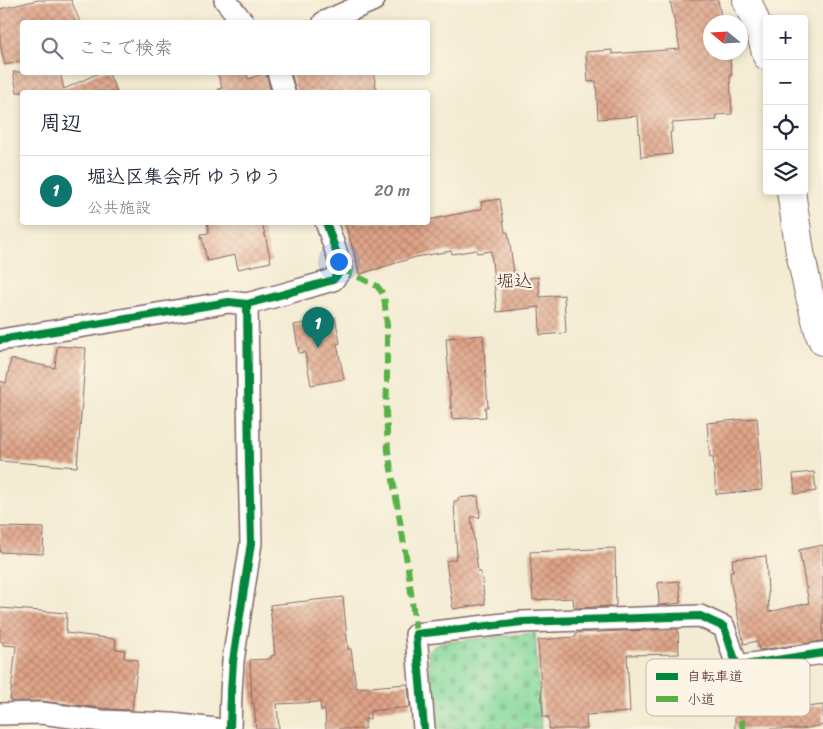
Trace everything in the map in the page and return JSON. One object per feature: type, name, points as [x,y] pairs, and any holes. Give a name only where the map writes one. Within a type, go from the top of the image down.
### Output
[{"type":"street","points":[[225,0],[242,20]]},
{"type":"street","points":[[329,20],[374,0]]},
{"type":"street","points":[[747,0],[763,42]]},
{"type":"street","points":[[279,75],[283,90]]},
{"type":"street","points":[[792,195],[800,252],[816,287],[820,335],[823,341]]},
{"type":"street","points":[[0,340],[229,302],[247,304],[333,280],[342,269],[327,225]]},
{"type":"street","points":[[230,729],[233,661],[251,543],[248,462],[247,304]]},
{"type":"street","points":[[424,729],[416,634],[522,622],[700,616],[724,627],[735,659]]},
{"type":"street","points":[[783,659],[823,653]]},
{"type":"street","points":[[0,714],[41,713],[102,721],[171,724],[216,729]]},
{"type":"green space","points":[[535,633],[541,729],[435,729],[428,651],[439,643]]},
{"type":"building","points":[[38,0],[71,0],[79,20],[20,20],[20,61],[5,65],[0,43],[0,9]]},
{"type":"building","points":[[670,0],[718,0],[721,15],[703,15],[703,60],[730,60],[732,114],[716,115],[717,120],[672,123],[672,132],[670,132],[672,154],[641,157],[638,116],[598,119],[596,81],[588,82],[586,52],[612,50],[612,54],[680,49]]},
{"type":"building","points":[[13,72],[20,72],[20,75],[61,75],[64,89],[94,75],[109,75],[116,90],[20,90],[20,92],[17,92]]},
{"type":"building","points":[[218,75],[247,75],[248,79],[267,75],[270,90],[218,90],[222,88]]},
{"type":"building","points":[[292,75],[374,75],[377,90],[296,90]]},
{"type":"building","points":[[500,199],[505,232],[508,232],[515,280],[538,277],[540,297],[564,295],[566,333],[540,335],[539,307],[497,312],[491,251],[477,253],[476,250],[452,254],[451,251],[416,257],[360,274],[346,225],[430,225],[430,220],[482,209],[481,202]]},
{"type":"building","points":[[208,225],[263,225],[271,262],[238,269],[235,255],[207,261],[201,234],[209,233]]},
{"type":"building","points":[[335,317],[340,343],[337,344],[344,379],[311,385],[305,352],[299,353],[294,325]]},
{"type":"building","points":[[483,335],[488,407],[485,407],[486,417],[452,419],[446,338]]},
{"type":"building","points":[[57,346],[86,348],[77,467],[0,461],[0,381],[6,383],[11,359],[55,368]]},
{"type":"building","points":[[757,418],[762,490],[716,494],[713,457],[710,457],[707,423]]},
{"type":"building","points":[[814,472],[816,491],[795,494],[793,474]]},
{"type":"building","points":[[478,496],[480,517],[471,517],[478,572],[481,572],[485,604],[453,609],[446,561],[456,559],[455,556],[457,555],[454,501],[458,501],[458,498]]},
{"type":"building","points":[[0,527],[44,528],[43,554],[0,552]]},
{"type":"building","points":[[823,545],[823,641],[759,650],[757,641],[744,644],[731,584],[730,571],[733,571],[732,559],[766,556],[769,612],[809,603],[799,550]]},
{"type":"building","points":[[615,548],[616,606],[574,608],[573,598],[533,600],[530,552]]},
{"type":"building","points":[[679,581],[681,603],[659,605],[658,583]]},
{"type":"building","points":[[343,597],[348,649],[351,649],[356,688],[408,684],[410,707],[370,711],[370,719],[365,719],[365,729],[326,729],[325,710],[321,711],[320,702],[277,704],[279,729],[256,729],[254,703],[252,704],[250,660],[271,659],[271,656],[275,655],[270,605]]},
{"type":"building","points":[[0,608],[67,613],[66,633],[116,639],[115,649],[125,650],[124,658],[138,660],[132,710],[42,701],[10,701],[16,646],[3,645],[3,642],[0,641]]},
{"type":"building","points":[[678,629],[679,654],[627,655],[630,712],[586,715],[587,729],[549,729],[549,717],[543,717],[538,640],[576,637],[576,633]]},
{"type":"building","points":[[823,705],[823,725],[802,729],[735,729],[735,717],[810,716],[810,707]]},
{"type":"marked path","points":[[342,269],[377,286],[384,295],[387,326],[386,412],[388,451],[408,568],[416,634]]},
{"type":"marked path","points":[[742,716],[743,729]]},
{"type":"cycle path","points":[[230,729],[233,661],[251,543],[247,304],[333,280],[342,269],[327,225]]},
{"type":"cycle path","points":[[0,340],[229,302],[247,304]]},
{"type":"cycle path","points":[[424,729],[416,634],[522,622],[700,616],[724,627],[735,659]]},
{"type":"cycle path","points":[[783,659],[823,653]]},
{"type":"place","name":"堀込区集会所 ゆうゆう","points":[[318,348]]},
{"type":"district","name":"堀込","points":[[514,281]]}]
